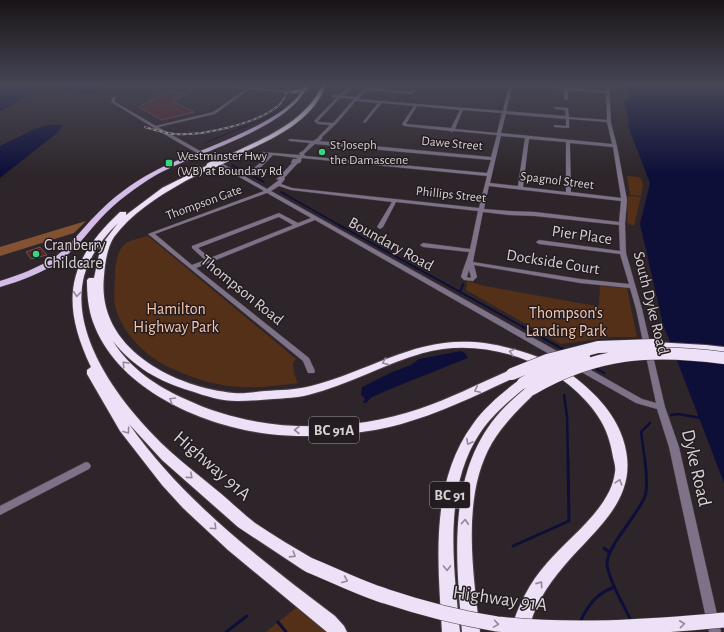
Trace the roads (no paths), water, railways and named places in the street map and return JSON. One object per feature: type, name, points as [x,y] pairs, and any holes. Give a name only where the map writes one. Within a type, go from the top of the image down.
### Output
[{"type":"highway","name":"Highway 91A","points":[[302,114],[293,122],[227,156],[161,186],[134,204],[110,225],[90,251],[79,277],[77,309],[82,334],[92,360],[119,404],[161,451],[254,531],[309,565],[384,596],[435,611],[497,624],[543,628],[629,629],[724,620]]},
{"type":"highway","name":"Highway 91A","points":[[208,165],[169,187],[141,206],[121,224],[106,243],[100,254],[93,276],[91,296],[101,333],[124,365],[154,389],[182,405],[212,417],[249,426],[289,430],[330,430],[368,426],[409,417],[442,405],[512,374],[566,354],[598,347],[639,346]]},
{"type":"highway","points":[[106,243],[98,293],[102,313],[109,328],[125,351],[138,362],[154,373],[194,389],[235,397],[286,394],[311,390],[404,354],[438,346],[458,345],[495,348],[533,358],[567,377],[590,396],[611,424],[619,445],[622,472],[619,484],[613,499],[602,516],[584,537],[562,556],[533,594],[523,614],[519,632]]},
{"type":"highway","name":"BC 91","points":[[471,631],[465,568],[464,532],[466,502],[471,477],[482,447],[497,422],[528,386],[554,367],[572,360],[639,346],[654,345],[706,348],[724,351]]},
{"type":"highway","name":"BC 91","points":[[451,632],[447,570],[447,528],[450,498],[459,463],[471,438],[486,416],[505,397],[577,366],[607,358],[639,354],[676,353],[724,358]]},
{"type":"highway","points":[[92,360],[93,374],[105,398],[119,421],[147,459],[187,503],[238,550],[329,622],[338,632]]},
{"type":"main road","points":[[0,284],[35,271],[57,259],[70,248],[98,217],[120,197],[154,174],[279,114]]},
{"type":"main road","points":[[188,157],[192,147],[214,146]]},
{"type":"street","name":"Boundary Road","points":[[134,114],[639,401],[661,407]]},
{"type":"street","points":[[155,127],[204,114]]},
{"type":"street","points":[[322,114],[316,121],[318,123],[333,124]]},
{"type":"street","points":[[268,190],[342,114]]},
{"type":"street","points":[[365,122],[371,114]]},
{"type":"street","points":[[412,114],[404,124],[408,126],[452,131],[615,146]]},
{"type":"street","points":[[452,131],[460,114]]},
{"type":"street","points":[[423,245],[472,251],[493,159],[505,114]]},
{"type":"street","points":[[532,114],[609,121]]},
{"type":"street","points":[[555,126],[568,127],[568,114]]},
{"type":"street","name":"South Dyke Road","points":[[609,114],[624,200],[622,224],[623,253],[633,286],[661,407]]},
{"type":"street","points":[[520,188],[526,138]]},
{"type":"street","name":"Dawe Street","points":[[290,140],[493,159]]},
{"type":"street","points":[[568,142],[569,194]]},
{"type":"street","points":[[264,153],[490,176]]},
{"type":"street","points":[[256,169],[272,154]]},
{"type":"street","points":[[268,190],[278,184],[282,179],[281,178]]},
{"type":"street","name":"Phillips Street","points":[[278,184],[291,189],[622,224]]},
{"type":"street","name":"Spagnol Street","points":[[487,184],[624,200]]},
{"type":"street","name":"Thompson Gate","points":[[151,234],[268,190]]},
{"type":"street","points":[[380,227],[395,200]]},
{"type":"street","points":[[209,260],[194,247],[237,232],[278,215],[298,225]]},
{"type":"street","points":[[192,267],[315,218]]},
{"type":"street","name":"Thompson Road","points":[[151,234],[306,360],[311,371]]},
{"type":"street","name":"Pier Place","points":[[539,242],[623,253]]},
{"type":"street","name":"Dockside Court","points":[[472,251],[470,263],[580,282],[633,286]]},
{"type":"street","name":"Dyke Road","points":[[661,407],[674,447],[714,632]]},
{"type":"street","points":[[0,511],[86,466]]},
{"type":"waterway","points":[[205,143],[272,114]]},
{"type":"waterway","points":[[232,165],[264,182]]},
{"type":"waterway","points":[[281,192],[341,226]]},
{"type":"waterway","points":[[339,225],[525,328]]},
{"type":"waterway","points":[[460,292],[463,284]]},
{"type":"waterway","points":[[523,327],[566,351]]},
{"type":"waterway","points":[[594,367],[604,373]]},
{"type":"waterway","points":[[564,395],[567,416],[568,461]]},
{"type":"waterway","points":[[671,415],[678,414],[701,418]]},
{"type":"waterway","points":[[645,461],[641,432],[650,423]]},
{"type":"waterway","points":[[513,546],[569,521],[568,460]]},
{"type":"waterway","points":[[631,620],[613,583],[607,563],[612,548],[645,496],[647,483],[645,460]]},
{"type":"waterway","points":[[604,548],[610,553]]},
{"type":"waterway","points":[[580,622],[586,610],[593,601],[602,593],[614,587]]},
{"type":"waterway","points":[[226,632],[247,616]]},
{"type":"waterway","points":[[278,622],[286,632]]},
{"type":"railway","points":[[145,127],[175,134],[199,133],[228,128],[263,114]]},
{"type":"place","name":"St Joseph the Damascene","points":[[322,152]]},
{"type":"place","name":"Westminster Hwy (WB) at Boundary Rd","points":[[169,163]]},
{"type":"place","name":"Cranberry Childcare","points":[[36,254]]},
{"type":"park label","name":"Hamilton Highway Park","points":[[176,318]]},
{"type":"park label","name":"Thompson's Landing Park","points":[[566,322]]}]
